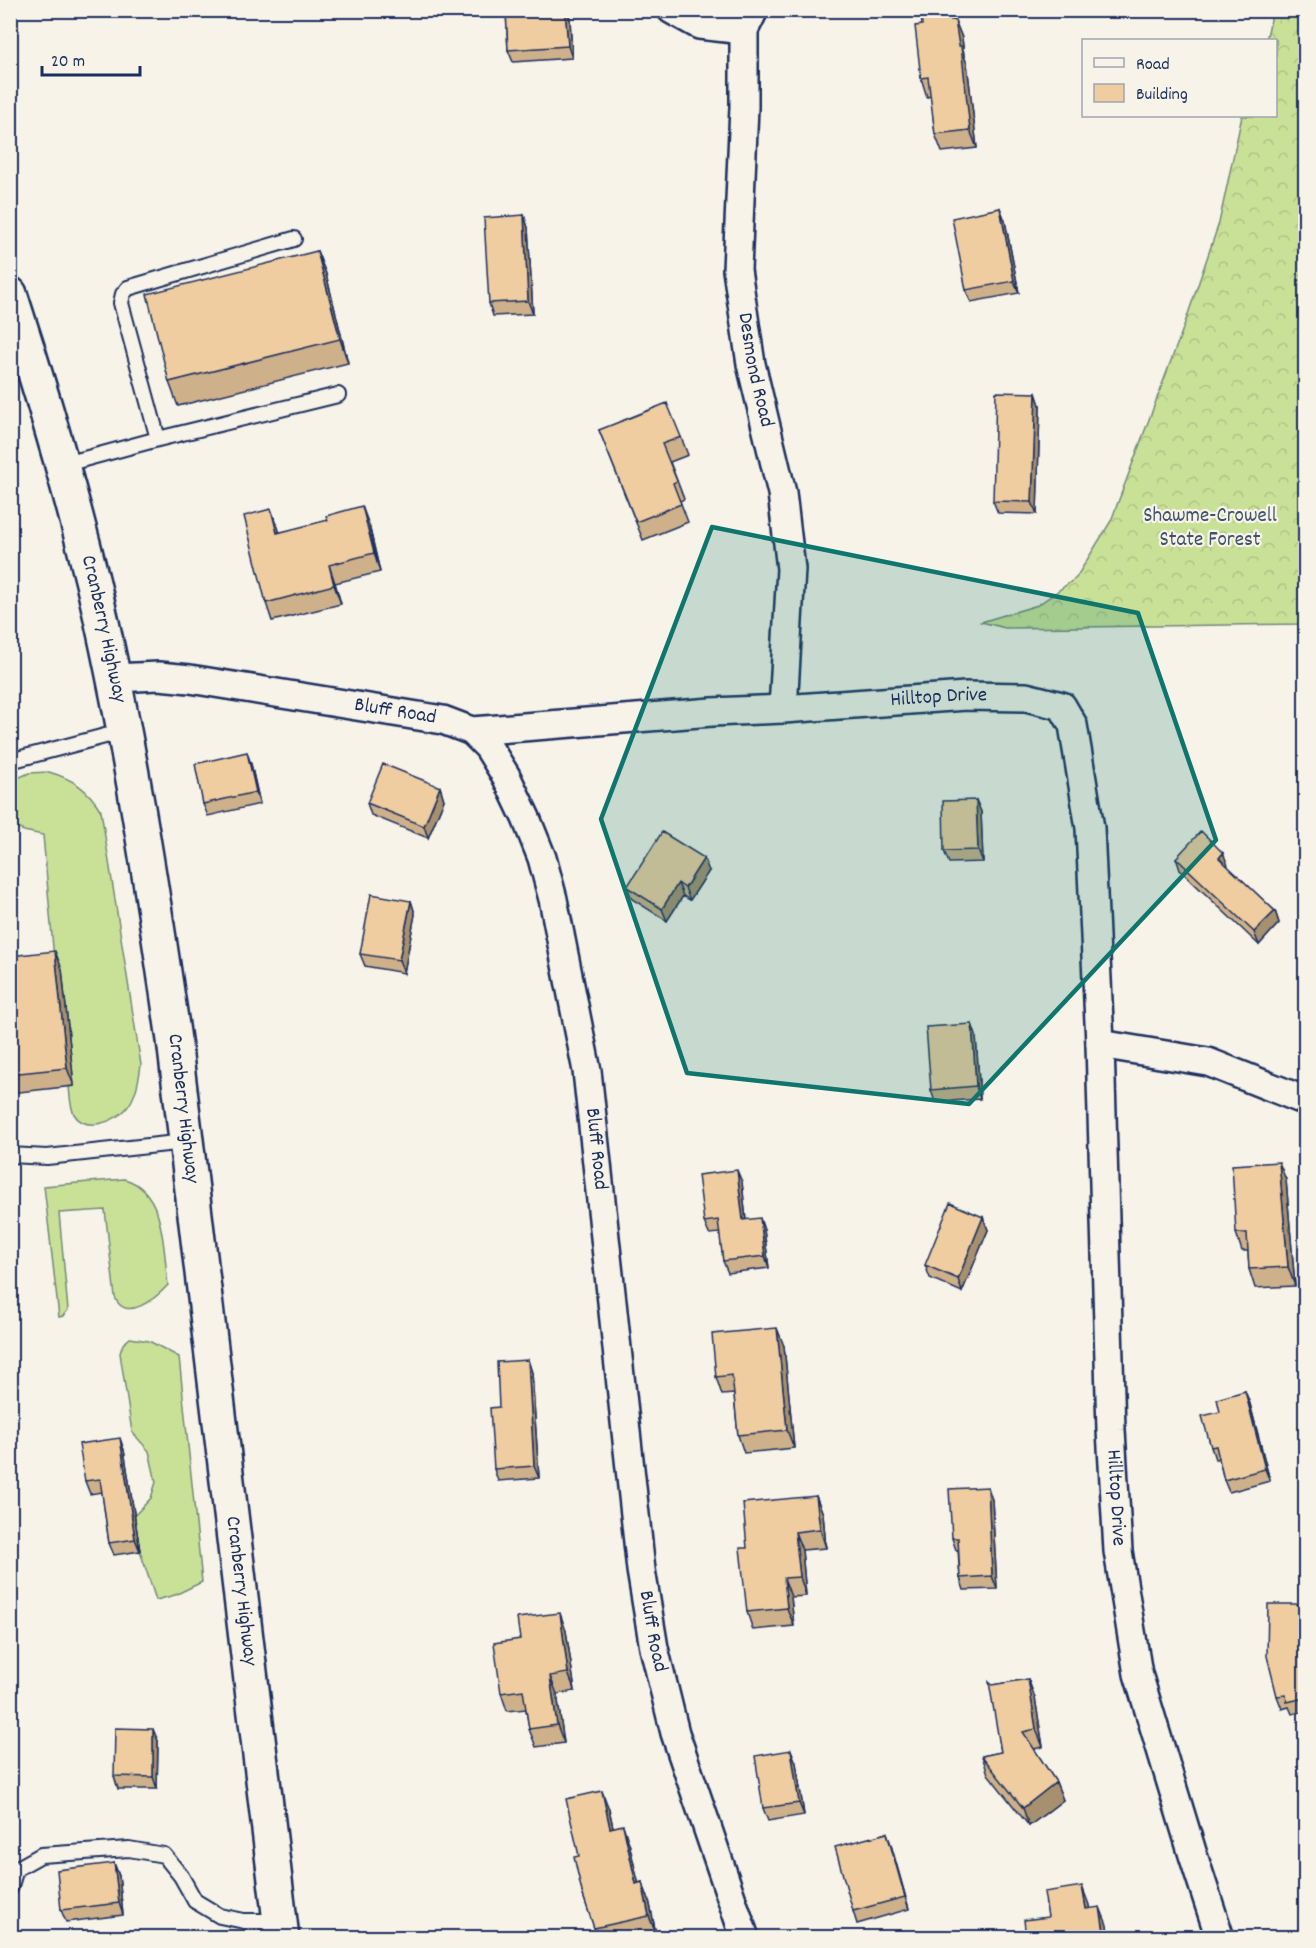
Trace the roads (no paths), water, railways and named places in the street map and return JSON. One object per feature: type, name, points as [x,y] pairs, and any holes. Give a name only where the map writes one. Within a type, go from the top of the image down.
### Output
[{"type":"main road","name":"Cranberry Highway","points":[[10,294],[62,465],[93,583],[124,731],[158,931],[186,1142],[281,1929]]},
{"type":"street","name":"Desmond Road","points":[[672,10],[699,25],[749,20],[737,270],[751,364],[782,493],[791,569],[783,709]]},
{"type":"street","name":"Bluff Road","points":[[113,678],[159,676],[190,679],[443,720],[472,731],[488,747],[506,776],[542,858],[553,899],[587,1071],[641,1570],[654,1648],[675,1733],[745,1938]]},
{"type":"street","name":"Hilltop Drive","points":[[472,731],[712,712],[966,696],[1026,697],[1062,706],[1073,725],[1090,828],[1100,1044],[1111,1418],[1118,1551],[1138,1674],[1220,1938]]},
{"type":"street","points":[[1100,1044],[1208,1062],[1305,1101]]},
{"type":"lane","points":[[158,439],[121,303],[123,294],[128,288],[294,239]]},
{"type":"lane","points":[[62,465],[338,395]]},
{"type":"lane","points":[[10,761],[124,731]]},
{"type":"lane","points":[[10,1155],[47,1157],[186,1142]]},
{"type":"lane","points":[[10,1889],[16,1869],[41,1855],[129,1849],[164,1855],[181,1876],[195,1901],[220,1916],[281,1929]]},
{"type":"park label","name":"Shawme-Crowell State Forest","points":[[1210,529]]}]
